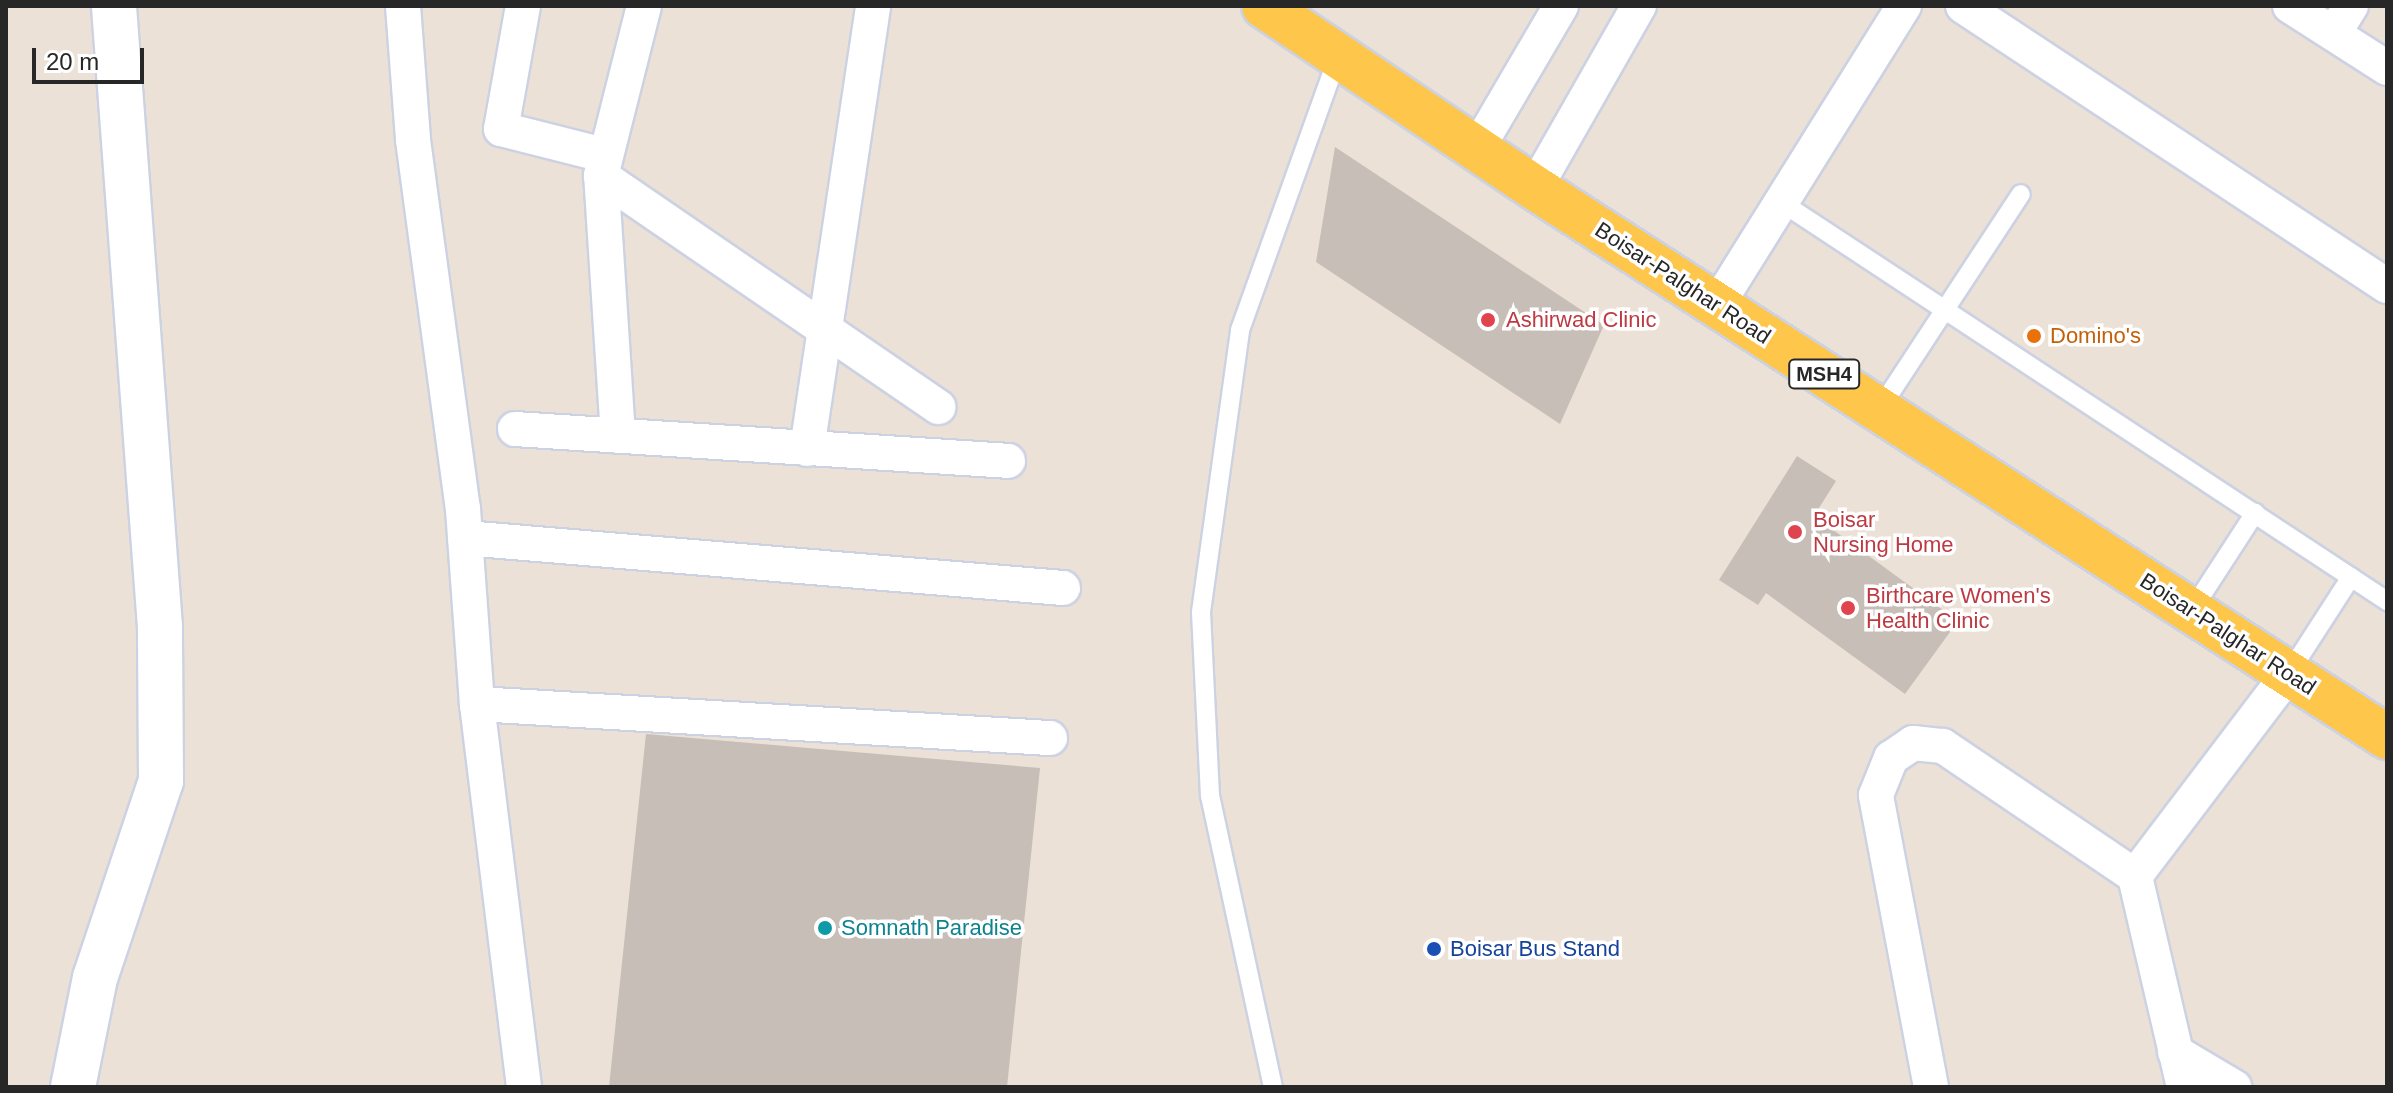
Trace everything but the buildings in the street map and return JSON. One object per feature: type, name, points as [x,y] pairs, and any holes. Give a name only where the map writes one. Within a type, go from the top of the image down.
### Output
[{"type":"main road","name":"Boisar-Palghar Road","points":[[1264,6],[1535,188],[2387,737]]},
{"type":"street","points":[[73,1087],[95,978],[161,781],[160,627],[114,6]]},
{"type":"street","points":[[403,6],[413,140],[465,538],[477,704],[524,1087]]},
{"type":"street","points":[[523,6],[501,129],[602,165],[824,330],[938,407]]},
{"type":"street","points":[[618,436],[602,165],[644,6]]},
{"type":"street","points":[[807,449],[873,6]]},
{"type":"street","points":[[1477,149],[1561,6]]},
{"type":"street","points":[[1535,188],[1639,6]]},
{"type":"street","points":[[1717,305],[1904,6]]},
{"type":"street","points":[[1963,6],[2387,286]]},
{"type":"street","points":[[2290,6],[2343,20],[2387,68]]},
{"type":"street","points":[[515,429],[1008,461]]},
{"type":"street","points":[[465,538],[1063,588]]},
{"type":"street","points":[[2135,876],[2289,673]]},
{"type":"street","points":[[477,704],[1050,738]]},
{"type":"street","points":[[1931,1087],[1876,795],[1891,758],[1913,743],[1943,746],[2135,876],[2184,1087]]},
{"type":"street","points":[[2175,1052],[2234,1087]]},
{"type":"lane","points":[[1273,1087],[1210,796],[1201,612],[1240,330],[1338,57]]},
{"type":"lane","points":[[1879,410],[2021,194]]},
{"type":"lane","points":[[1781,202],[2387,601]]},
{"type":"lane","points":[[2192,610],[2255,513]]},
{"type":"lane","points":[[2289,673],[2351,577]]},
{"type":"place","name":"Ashirwad Clinic","points":[[1488,320]]},
{"type":"place","name":"Domino's","points":[[2034,336]]},
{"type":"place","name":"Boisar Nursing Home","points":[[1795,532]]},
{"type":"place","name":"Birthcare Women's Health Clinic","points":[[1848,608]]},
{"type":"place","name":"Somnath Paradise","points":[[825,928]]},
{"type":"place","name":"Boisar Bus Stand","points":[[1434,949]]}]
